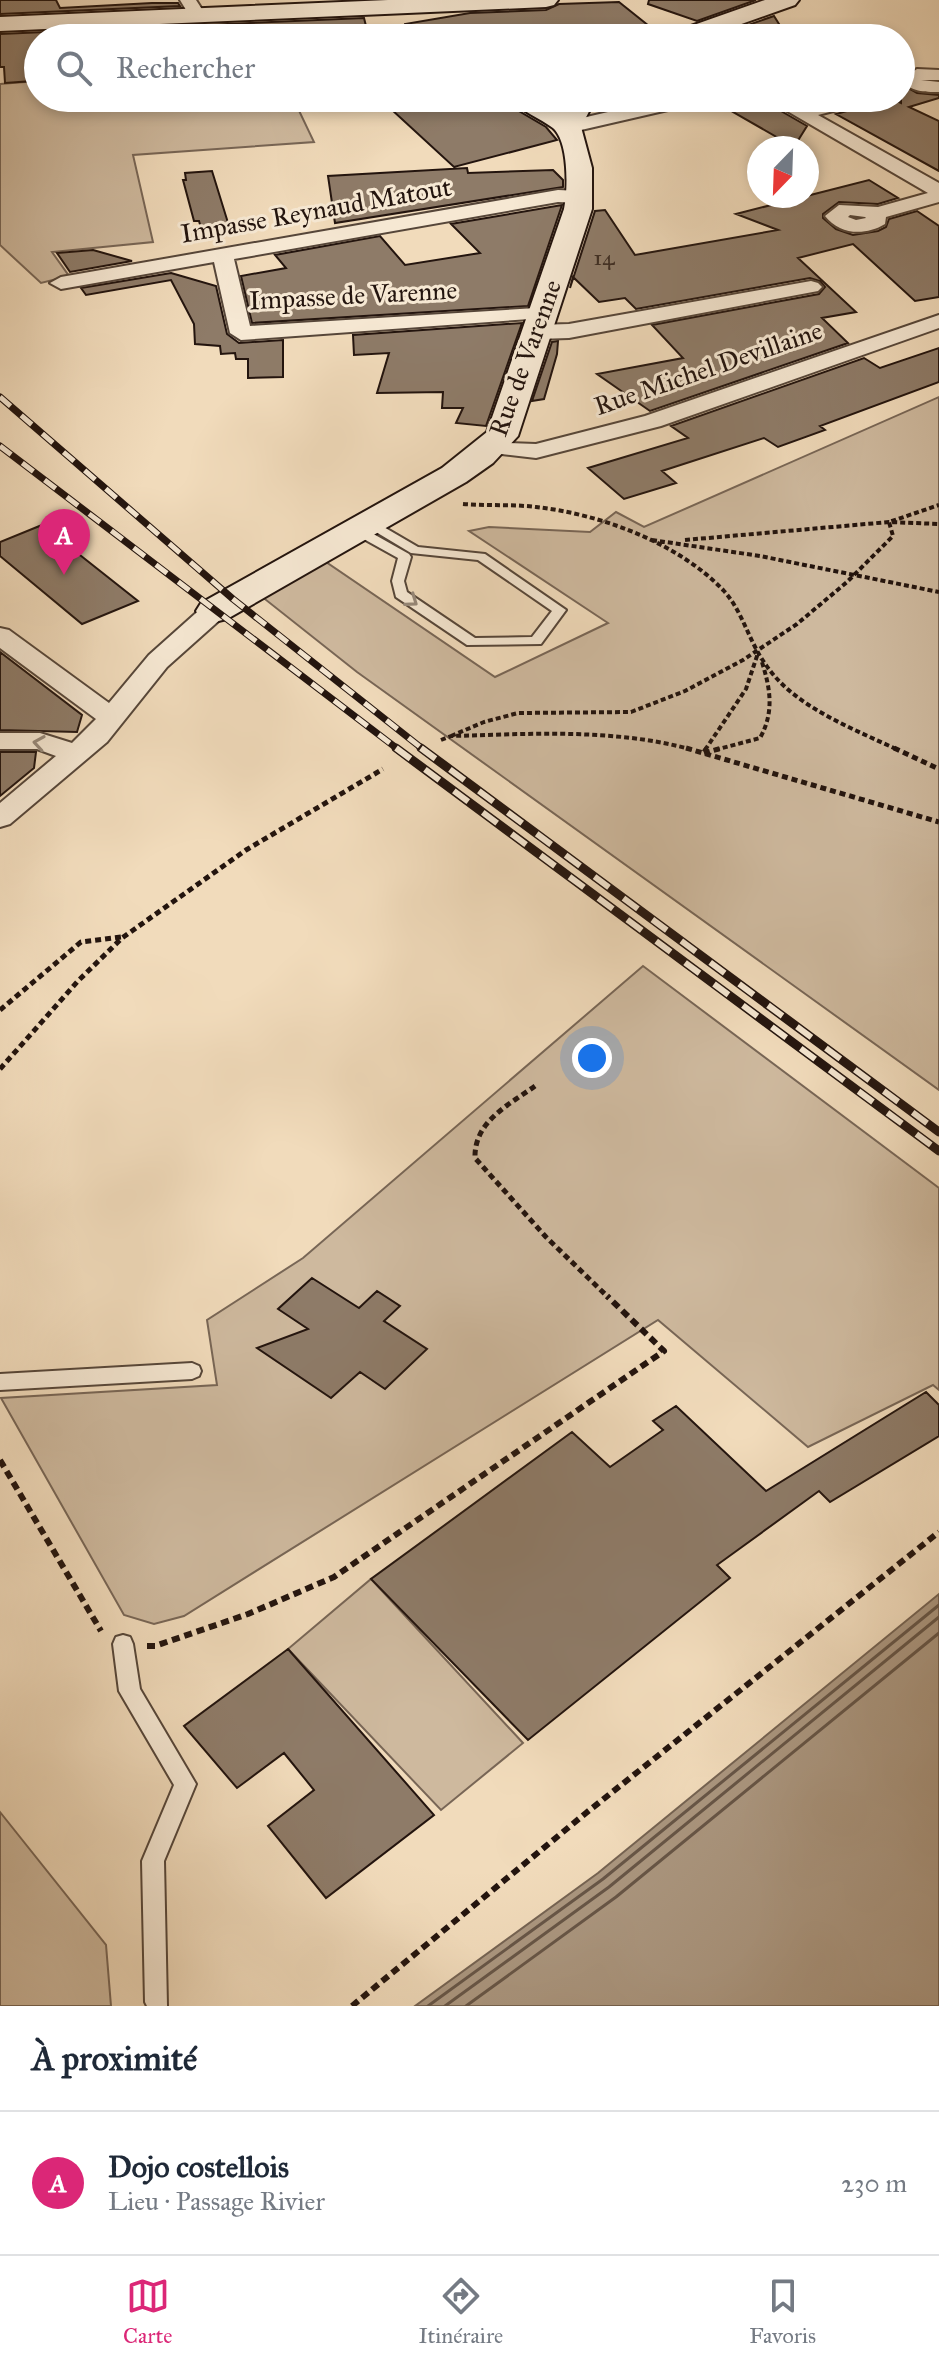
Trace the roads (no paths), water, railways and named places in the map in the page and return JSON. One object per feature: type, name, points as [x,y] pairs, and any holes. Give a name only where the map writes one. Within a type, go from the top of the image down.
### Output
[{"type":"street","points":[[0,24],[192,7],[546,0]]},
{"type":"street","points":[[719,24],[787,0]]},
{"type":"street","points":[[409,3],[434,24]]},
{"type":"street","points":[[915,76],[939,75]]},
{"type":"street","points":[[915,86],[939,87]]},
{"type":"street","points":[[545,112],[568,127],[633,112]]},
{"type":"street","points":[[568,127],[576,112]]},
{"type":"street","points":[[805,113],[939,194]]},
{"type":"street","name":"Rue de Varenne","points":[[214,611],[469,466],[492,447],[505,427],[580,197],[578,155],[568,127]]},
{"type":"street","points":[[875,214],[939,194]]},
{"type":"street","name":"Impasse Reynaud Matout","points":[[61,283],[558,196],[580,197]]},
{"type":"street","name":"Impasse de Varenne","points":[[223,255],[241,333],[540,322]]},
{"type":"street","points":[[540,322],[569,331],[811,287]]},
{"type":"street","name":"Rue Michel Devillaine","points":[[492,447],[536,451],[653,421],[939,321]]},
{"type":"street","points":[[0,818],[76,754],[112,718],[158,661],[214,611]]},
{"type":"street","points":[[0,636],[112,718]]},
{"type":"street","points":[[0,741],[40,741],[76,754]]},
{"type":"lane","points":[[363,527],[415,550],[481,557],[559,610],[536,641],[472,642],[401,594],[398,581],[405,557],[363,527]]},
{"type":"lane","points":[[403,566],[432,553]]},
{"type":"lane","points":[[0,1382],[192,1371]]},
{"type":"lane","points":[[123,1644],[130,1691],[185,1784],[153,1861],[157,2002]]},
{"type":"water","points":[[939,1594],[939,2006],[415,2006],[598,1873]]},
{"type":"railway","points":[[0,397],[233,599],[424,750]]},
{"type":"railway","points":[[0,446],[399,750]]},
{"type":"railway","points":[[396,748],[939,1151]]},
{"type":"railway","points":[[421,748],[939,1132]]},
{"type":"place","name":"Dojo costellois","points":[[64,575]]}]
